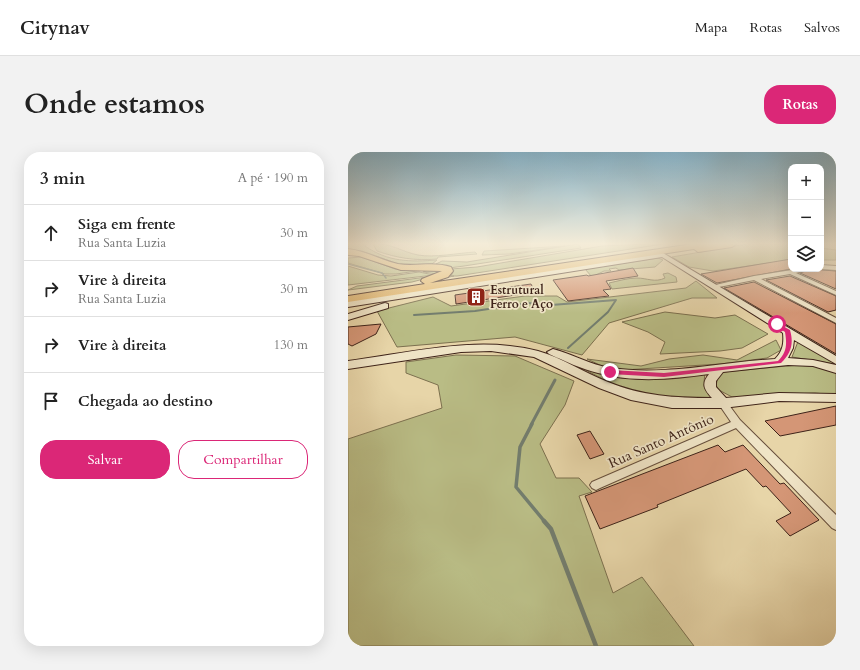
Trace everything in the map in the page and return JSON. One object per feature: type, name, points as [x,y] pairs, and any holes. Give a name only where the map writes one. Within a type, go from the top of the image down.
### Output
[{"type":"highway","points":[[409,285],[444,275],[448,271],[447,269],[441,267]]},
{"type":"highway","points":[[348,294],[544,267]]},
{"type":"highway","points":[[348,299],[558,267]]},
{"type":"main road","points":[[348,304],[510,279],[576,267]]},
{"type":"main road","points":[[687,267],[714,286],[836,361]]},
{"type":"main road","points":[[348,317],[403,302],[510,279]]},
{"type":"main road","points":[[779,362],[788,354],[790,343],[788,331]]},
{"type":"main road","points":[[348,357],[429,346],[496,341],[524,344],[554,352],[579,363],[610,372],[664,375],[779,362],[814,363],[836,369]]},
{"type":"main road","points":[[348,365],[461,348],[491,348],[536,354],[552,360],[603,385],[636,397],[672,403],[723,403],[779,397],[836,398]]},
{"type":"main road","points":[[719,369],[710,381],[710,388],[723,403]]},
{"type":"street","points":[[824,268],[834,269]]},
{"type":"street","points":[[714,286],[788,271]]},
{"type":"street","points":[[791,272],[836,293]]},
{"type":"street","points":[[754,278],[836,321]]},
{"type":"street","points":[[723,403],[737,423],[836,524]]},
{"type":"street","name":"Rua Santo Antônio","points":[[596,485],[737,423]]},
{"type":"green space","points":[[348,267],[378,275],[391,276],[419,272],[434,275],[348,285]]},
{"type":"green space","points":[[362,267],[431,269],[396,274],[385,274]]},
{"type":"green space","points":[[515,267],[439,279],[451,269]],"holes":[[[452,270],[454,270],[451,276],[447,276]]]},
{"type":"green space","points":[[598,267],[654,267],[619,270],[616,268],[609,269],[611,271],[604,271],[592,277],[585,269]]},
{"type":"green space","points":[[689,267],[741,267],[713,271]]},
{"type":"green space","points":[[431,269],[439,269],[442,272],[438,274],[423,272]]},
{"type":"green space","points":[[668,273],[676,277],[677,282],[612,289],[609,283],[634,278],[658,280],[665,278],[663,274]]},
{"type":"green space","points":[[435,276],[412,282],[348,290],[357,286]]},
{"type":"green space","points":[[696,281],[717,298],[692,298],[609,323],[582,355],[515,337],[397,347],[377,311],[433,297],[451,306],[525,296],[557,296],[567,302],[686,288]]},
{"type":"green space","points":[[665,312],[715,318],[735,315],[768,334],[742,348],[720,351],[660,354],[665,342],[648,332],[622,322]]},
{"type":"green space","points":[[799,339],[809,348],[836,364],[792,357]]},
{"type":"green space","points":[[776,340],[781,350],[767,358],[720,364],[623,370],[602,366],[587,359],[641,366],[669,359],[703,355],[737,360]]},
{"type":"green space","points":[[456,355],[515,356],[574,381],[565,405],[540,444],[556,478],[579,478],[592,492],[579,496],[613,593],[642,577],[694,646],[348,646],[348,439],[442,408],[438,385],[406,373],[406,362]]},
{"type":"green space","points":[[576,365],[619,377],[639,379],[705,373],[704,382],[714,399],[674,399],[622,389]]},
{"type":"green space","points":[[797,365],[821,367],[836,371],[836,395],[815,393],[732,397],[719,390],[716,385],[719,374],[724,372]]},
{"type":"building","points":[[743,267],[788,267],[788,270],[717,283],[701,274]]},
{"type":"building","points":[[633,268],[638,276],[606,281],[611,289],[603,290],[609,296],[568,301],[553,280],[588,276]]},
{"type":"building","points":[[824,270],[836,271],[836,289],[800,273],[824,272]]},
{"type":"building","points":[[790,276],[836,296],[836,310],[828,312],[766,280]]},
{"type":"building","points":[[754,282],[836,324],[836,354],[724,288]]},
{"type":"building","points":[[531,284],[535,292],[456,304],[455,295]]},
{"type":"building","points":[[381,324],[376,334],[352,346],[348,344],[348,327]]},
{"type":"building","points":[[836,406],[836,425],[780,436],[765,421]]},
{"type":"building","points":[[590,431],[604,454],[590,459],[577,435]]},
{"type":"building","points":[[718,445],[725,452],[743,445],[780,484],[784,483],[819,520],[790,536],[776,521],[791,513],[766,486],[763,487],[746,469],[657,505],[658,507],[600,529],[585,496]]},
{"type":"waterway","points":[[360,267],[382,273],[386,278]]},
{"type":"waterway","points":[[414,315],[475,311],[528,303],[551,305],[616,300],[608,312],[568,348]]},
{"type":"waterway","points":[[531,425],[555,380]]},
{"type":"waterway","points":[[532,424],[520,447],[516,487],[545,522]]},
{"type":"waterway","points":[[544,521],[551,529],[596,646]]},
{"type":"place","name":"Estrutural Ferro e Aço","points":[[476,297]]},
{"type":"route","points":[[610,372],[664,375],[779,362],[788,354],[790,343],[788,331],[777,324]]}]
